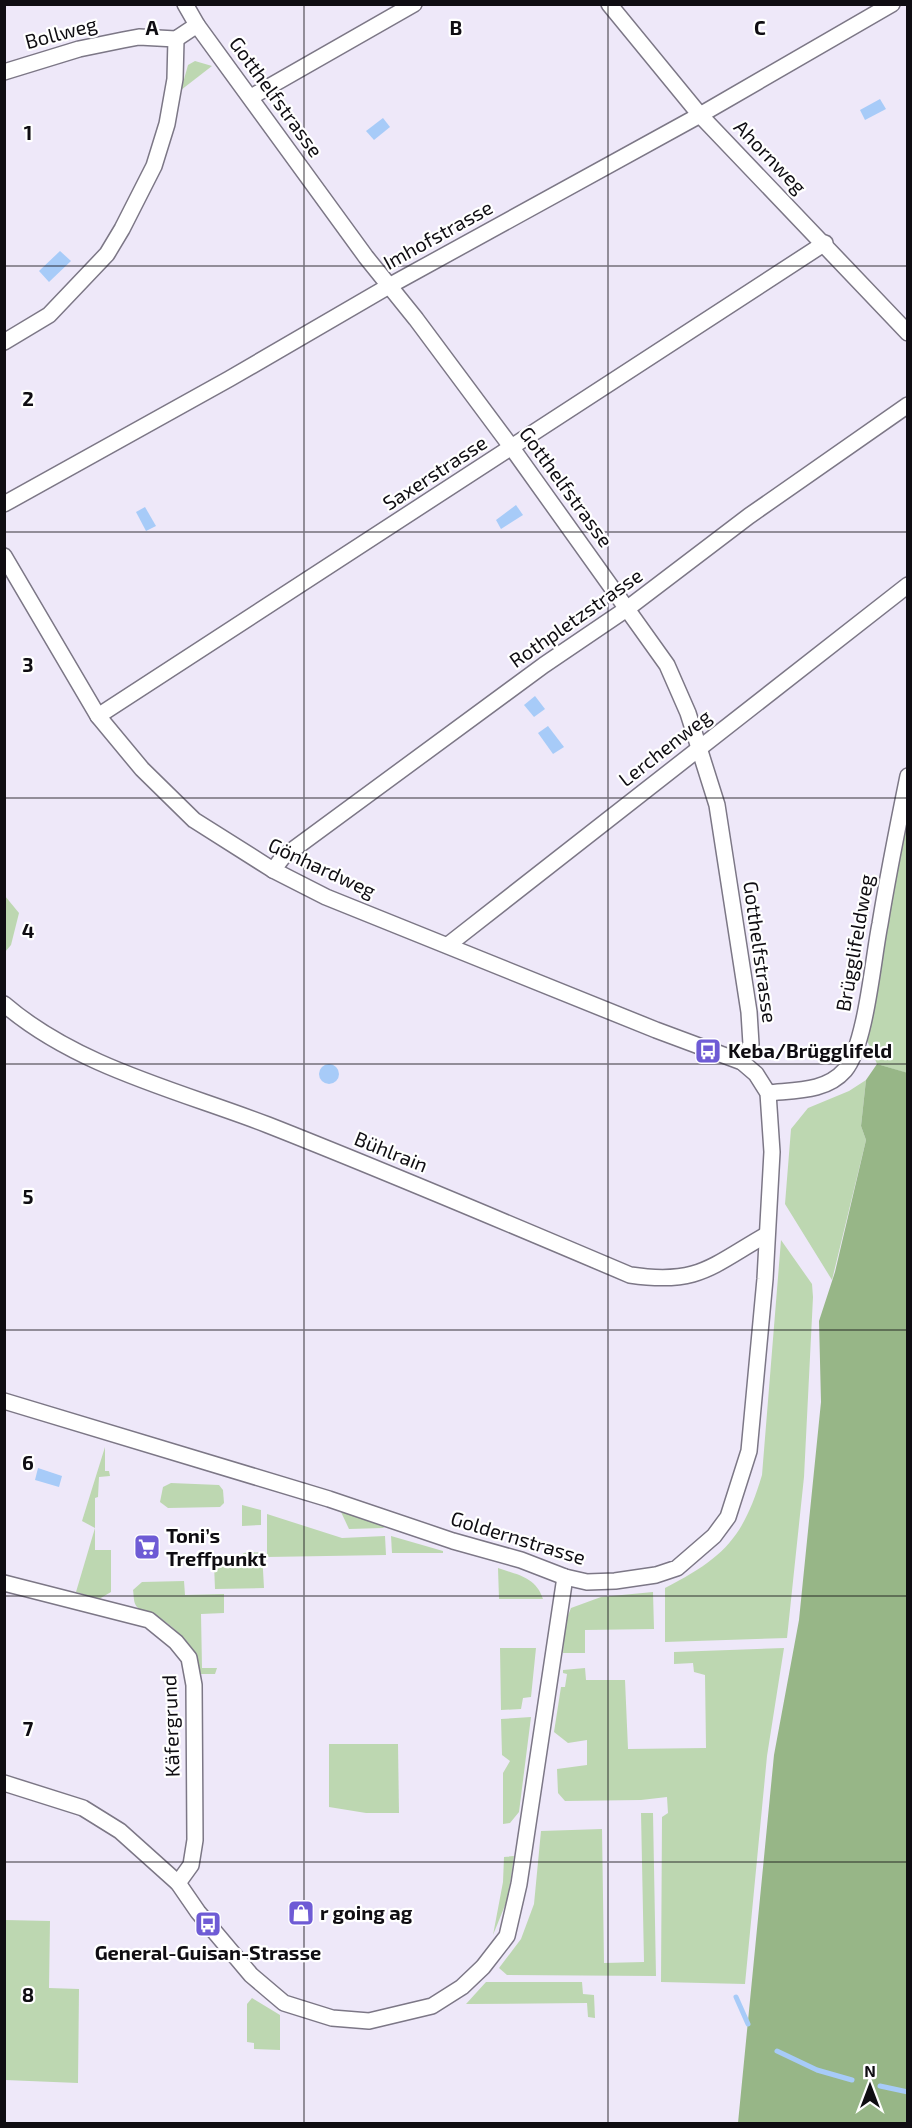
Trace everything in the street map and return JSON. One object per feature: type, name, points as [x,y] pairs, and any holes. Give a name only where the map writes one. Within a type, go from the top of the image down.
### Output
[{"type":"street","name":"Gotthelfstrasse","points":[[185,4],[197,25],[366,257],[512,448],[667,665],[700,746],[717,805],[749,1012],[751,1044],[742,1062]]},
{"type":"street","points":[[251,97],[414,4]]},
{"type":"street","name":"Ahornweg","points":[[609,4],[700,115],[825,243],[908,333]]},
{"type":"street","name":"Imhofstrasse","points":[[4,504],[229,379],[389,286],[700,115],[891,4]]},
{"type":"street","points":[[4,342],[49,315],[107,254],[122,230],[153,166],[167,124],[175,79],[176,39],[197,25]]},
{"type":"street","name":"Bollweg","points":[[4,72],[79,49],[123,40],[140,37],[176,39]]},
{"type":"street","name":"Saxerstrasse","points":[[98,716],[825,243]]},
{"type":"street","name":"Rothpletzstrasse","points":[[273,870],[283,857],[544,664],[628,608],[749,516],[908,405]]},
{"type":"street","name":"Gönhardweg","points":[[4,556],[98,716],[142,769],[194,820],[273,870],[326,897],[605,1010],[742,1062]]},
{"type":"street","name":"Lerchenweg","points":[[448,945],[908,585]]},
{"type":"street","name":"Brügglifeldweg","points":[[768,1093],[818,1088],[835,1079],[845,1069],[851,1058],[866,1001],[908,776]]},
{"type":"street","name":"Bühlrain","points":[[4,1004],[42,1034],[156,1085],[353,1159],[630,1275],[657,1279],[683,1278],[706,1271],[766,1235]]},
{"type":"street","points":[[742,1062],[756,1074],[768,1093]]},
{"type":"street","name":"Goldernstrasse","points":[[4,1401],[329,1499],[453,1541],[521,1560],[564,1577],[587,1582],[615,1581],[656,1575],[677,1568],[714,1536],[728,1516],[749,1451],[772,1152],[768,1093]]},
{"type":"street","points":[[4,1783],[82,1808],[120,1831],[178,1883],[198,1912],[251,1975],[284,2003],[332,2018],[369,2021],[432,2006],[462,1988],[483,1967],[507,1936],[519,1884],[564,1577]]},
{"type":"street","name":"Käfergrund","points":[[4,1583],[148,1620],[176,1642],[189,1658],[194,1695],[195,1840],[191,1865],[178,1883]]},
{"type":"green space","points":[[195,61],[212,66],[181,90],[188,65]]},
{"type":"green space","points":[[907,776],[907,1073],[877,1064],[861,1026]]},
{"type":"green space","points":[[5,896],[19,913],[11,945],[5,952]]},
{"type":"green space","points":[[877,1064],[908,1073],[907,2123],[738,2123],[774,1755],[799,1620],[821,1402],[819,1321],[835,1272],[866,1140],[861,1126],[866,1080]]},
{"type":"green space","points":[[866,1080],[861,1126],[866,1140],[832,1280],[785,1204],[791,1129],[808,1108],[849,1091]]},
{"type":"green space","points":[[781,1240],[812,1284],[813,1297],[804,1477],[787,1638],[665,1642],[665,1588],[702,1567],[728,1544],[747,1515],[762,1475]]},
{"type":"green space","points":[[105,1447],[105,1471],[109,1471],[110,1476],[99,1477],[98,1497],[95,1498],[95,1528],[82,1521]]},
{"type":"green space","points":[[171,1483],[219,1485],[223,1490],[224,1503],[220,1507],[168,1508],[160,1502],[163,1487]]},
{"type":"green space","points":[[242,1505],[261,1510],[261,1525],[242,1526]]},
{"type":"green space","points":[[341,1512],[387,1526],[349,1529]]},
{"type":"green space","points":[[267,1514],[342,1538],[385,1536],[386,1555],[267,1557]]},
{"type":"green space","points":[[95,1528],[95,1550],[111,1550],[111,1592],[99,1599],[76,1592]]},
{"type":"green space","points":[[391,1536],[443,1551],[443,1553],[392,1553]]},
{"type":"green space","points":[[262,1552],[264,1588],[215,1589],[214,1564],[243,1563],[243,1553]]},
{"type":"green space","points":[[498,1568],[531,1581],[543,1599],[499,1599]]},
{"type":"green space","points":[[184,1581],[185,1595],[224,1594],[224,1613],[201,1614],[202,1668],[217,1668],[215,1674],[201,1674],[190,1647],[178,1633],[155,1615],[140,1609],[134,1602],[133,1590],[142,1582]]},
{"type":"green space","points":[[653,1592],[654,1629],[585,1630],[585,1653],[563,1653],[565,1623],[571,1608],[601,1597]]},
{"type":"green space","points":[[500,1648],[536,1648],[531,1697],[523,1698],[521,1709],[501,1710]]},
{"type":"green space","points":[[784,1648],[767,1756],[745,1984],[661,1982],[662,1817],[668,1813],[667,1797],[641,1800],[565,1801],[558,1793],[557,1769],[587,1765],[587,1740],[568,1743],[554,1732],[561,1687],[565,1687],[567,1674],[563,1673],[563,1670],[585,1668],[586,1680],[625,1680],[628,1749],[706,1748],[705,1675],[694,1672],[693,1663],[674,1664],[674,1652]]},
{"type":"green space","points":[[531,1717],[519,1812],[510,1823],[503,1824],[503,1773],[510,1761],[502,1755],[501,1719]]},
{"type":"green space","points":[[329,1744],[398,1744],[399,1813],[366,1813],[329,1807]]},
{"type":"green space","points":[[641,1813],[653,1813],[656,1976],[507,1975],[499,1968],[521,1939],[534,1904],[541,1831],[602,1829],[604,1963],[644,1962]]},
{"type":"green space","points":[[514,1856],[508,1898],[493,1935],[503,1882],[504,1857]]},
{"type":"green space","points":[[5,1920],[50,1921],[49,1988],[79,1989],[78,2083],[5,2080]]},
{"type":"green space","points":[[486,1982],[582,1982],[583,1994],[594,1995],[595,2018],[588,2017],[587,2003],[466,2004]]},
{"type":"green space","points":[[252,1998],[280,2015],[280,2050],[254,2049],[254,2043],[247,2042],[247,2004]]},
{"type":"water","points":[[880,99],[886,109],[865,120],[860,110]]},
{"type":"water","points":[[383,118],[390,127],[374,140],[366,131]]},
{"type":"water","points":[[60,251],[71,261],[49,282],[39,271]]},
{"type":"water","points":[[516,505],[523,515],[501,529],[496,520]]},
{"type":"water","points":[[145,507],[156,526],[146,531],[136,512]]},
{"type":"water","points":[[535,696],[545,709],[534,717],[524,705]]},
{"type":"water","points":[[548,726],[564,747],[553,754],[538,733]]},
{"type":"water","points":[[329,1064],[336,1067],[339,1074],[336,1081],[329,1084],[322,1081],[319,1074],[322,1067]]},
{"type":"water","points":[[38,1468],[62,1476],[59,1487],[35,1480]]},
{"type":"waterway","points":[[736,1997],[748,2024]]},
{"type":"waterway","points":[[777,2051],[817,2070],[852,2080]]},
{"type":"waterway","points":[[880,2086],[908,2092]]},
{"type":"place","name":"Keba/Brügglifeld","points":[[708,1051]]},
{"type":"place","name":"Toni’s Treffpunkt","points":[[147,1547]]},
{"type":"place","name":"r going ag","points":[[301,1913]]},
{"type":"place","name":"General-Guisan-Strasse","points":[[208,1924]]}]
